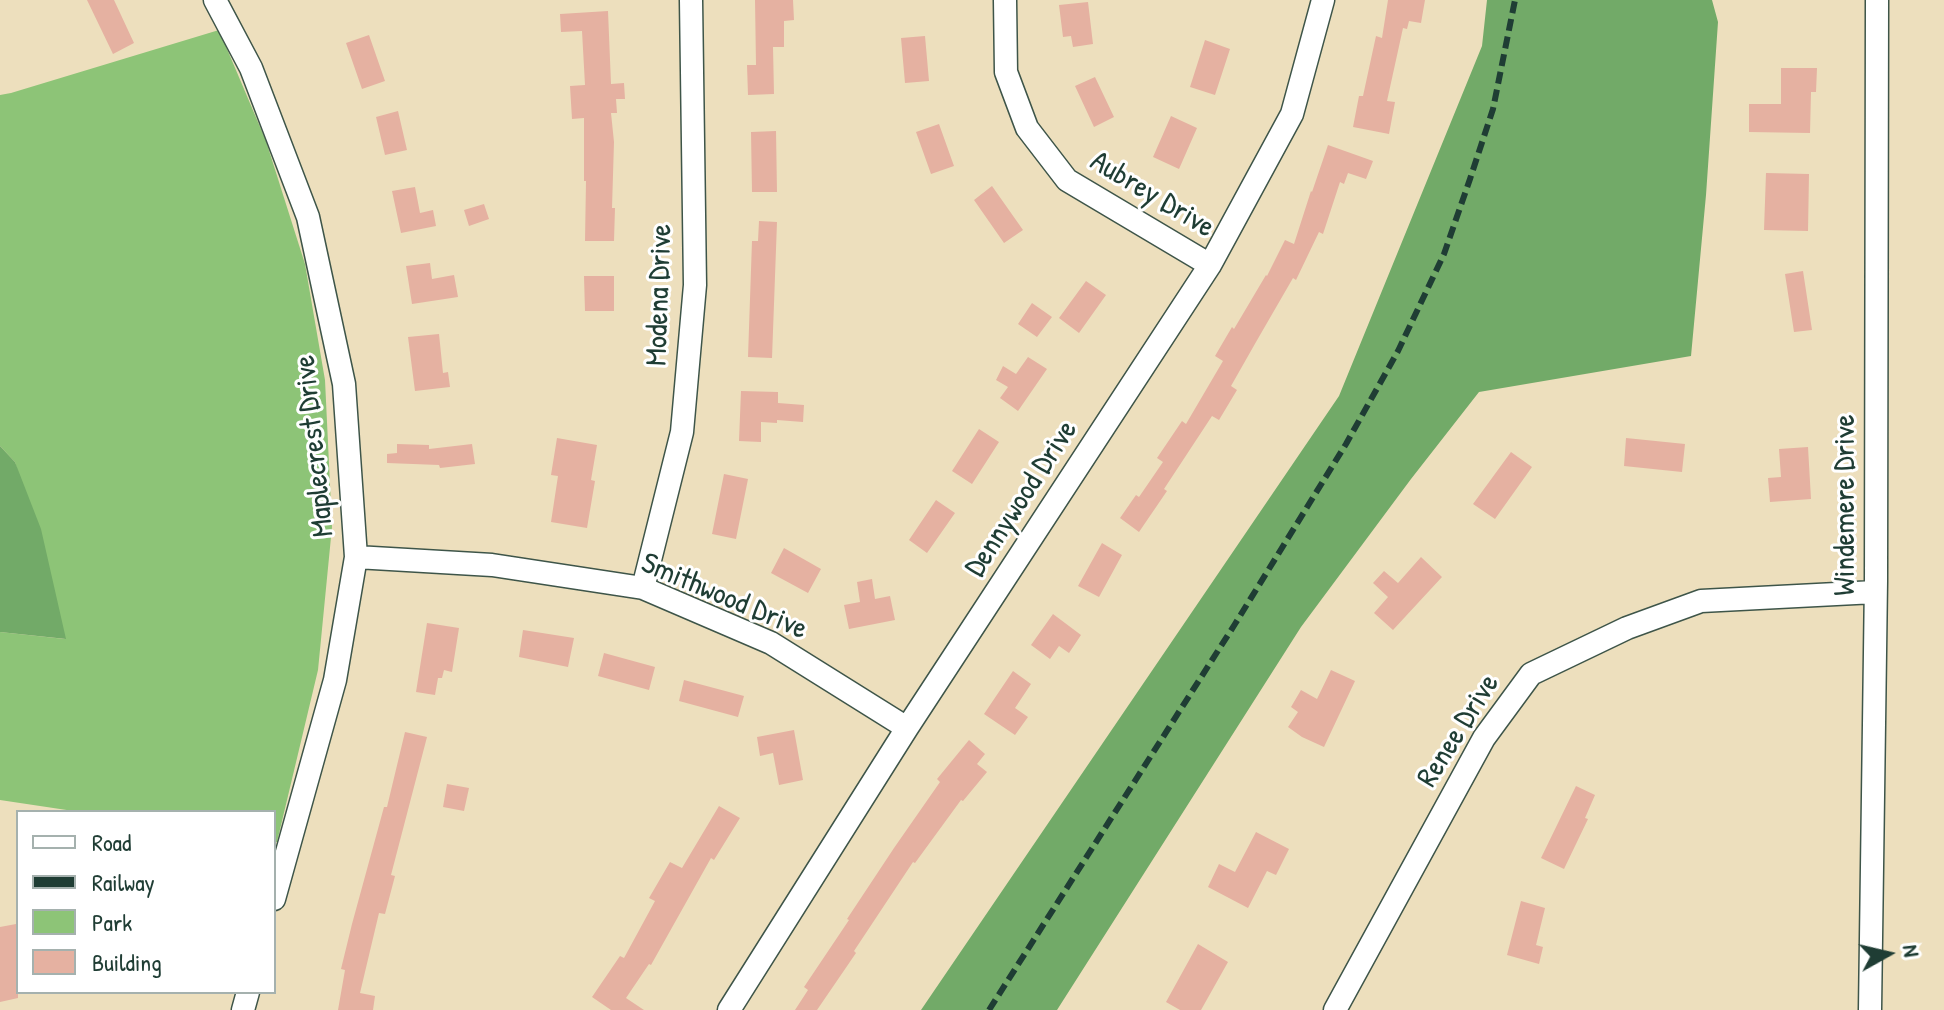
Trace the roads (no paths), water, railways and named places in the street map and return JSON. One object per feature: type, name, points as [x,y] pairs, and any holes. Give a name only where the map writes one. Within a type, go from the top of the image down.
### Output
[{"type":"street","name":"Maplecrest Drive","points":[[215,0],[251,68],[308,217],[344,384],[356,557],[335,680],[276,892]]},
{"type":"street","name":"Modena Drive","points":[[643,588],[682,432],[694,300],[691,0]]},
{"type":"street","name":"Aubrey Drive","points":[[1005,0],[1006,72],[1027,128],[1035,139],[1067,180],[1210,265]]},
{"type":"street","name":"Dennywood Drive","points":[[729,1010],[907,728],[1210,265],[1292,114],[1323,0]]},
{"type":"street","name":"Windemere Drive","points":[[1870,1010],[1877,0]]},
{"type":"street","name":"Smithwood Drive","points":[[356,557],[492,565],[643,588],[771,643],[907,728]]},
{"type":"street","name":"Renee Drive","points":[[1335,1010],[1484,738],[1531,674],[1627,628],[1701,601],[1875,592]]},
{"type":"railway","points":[[989,1010],[1235,624],[1346,444],[1398,351],[1444,254],[1470,179],[1493,109],[1515,0]]}]
